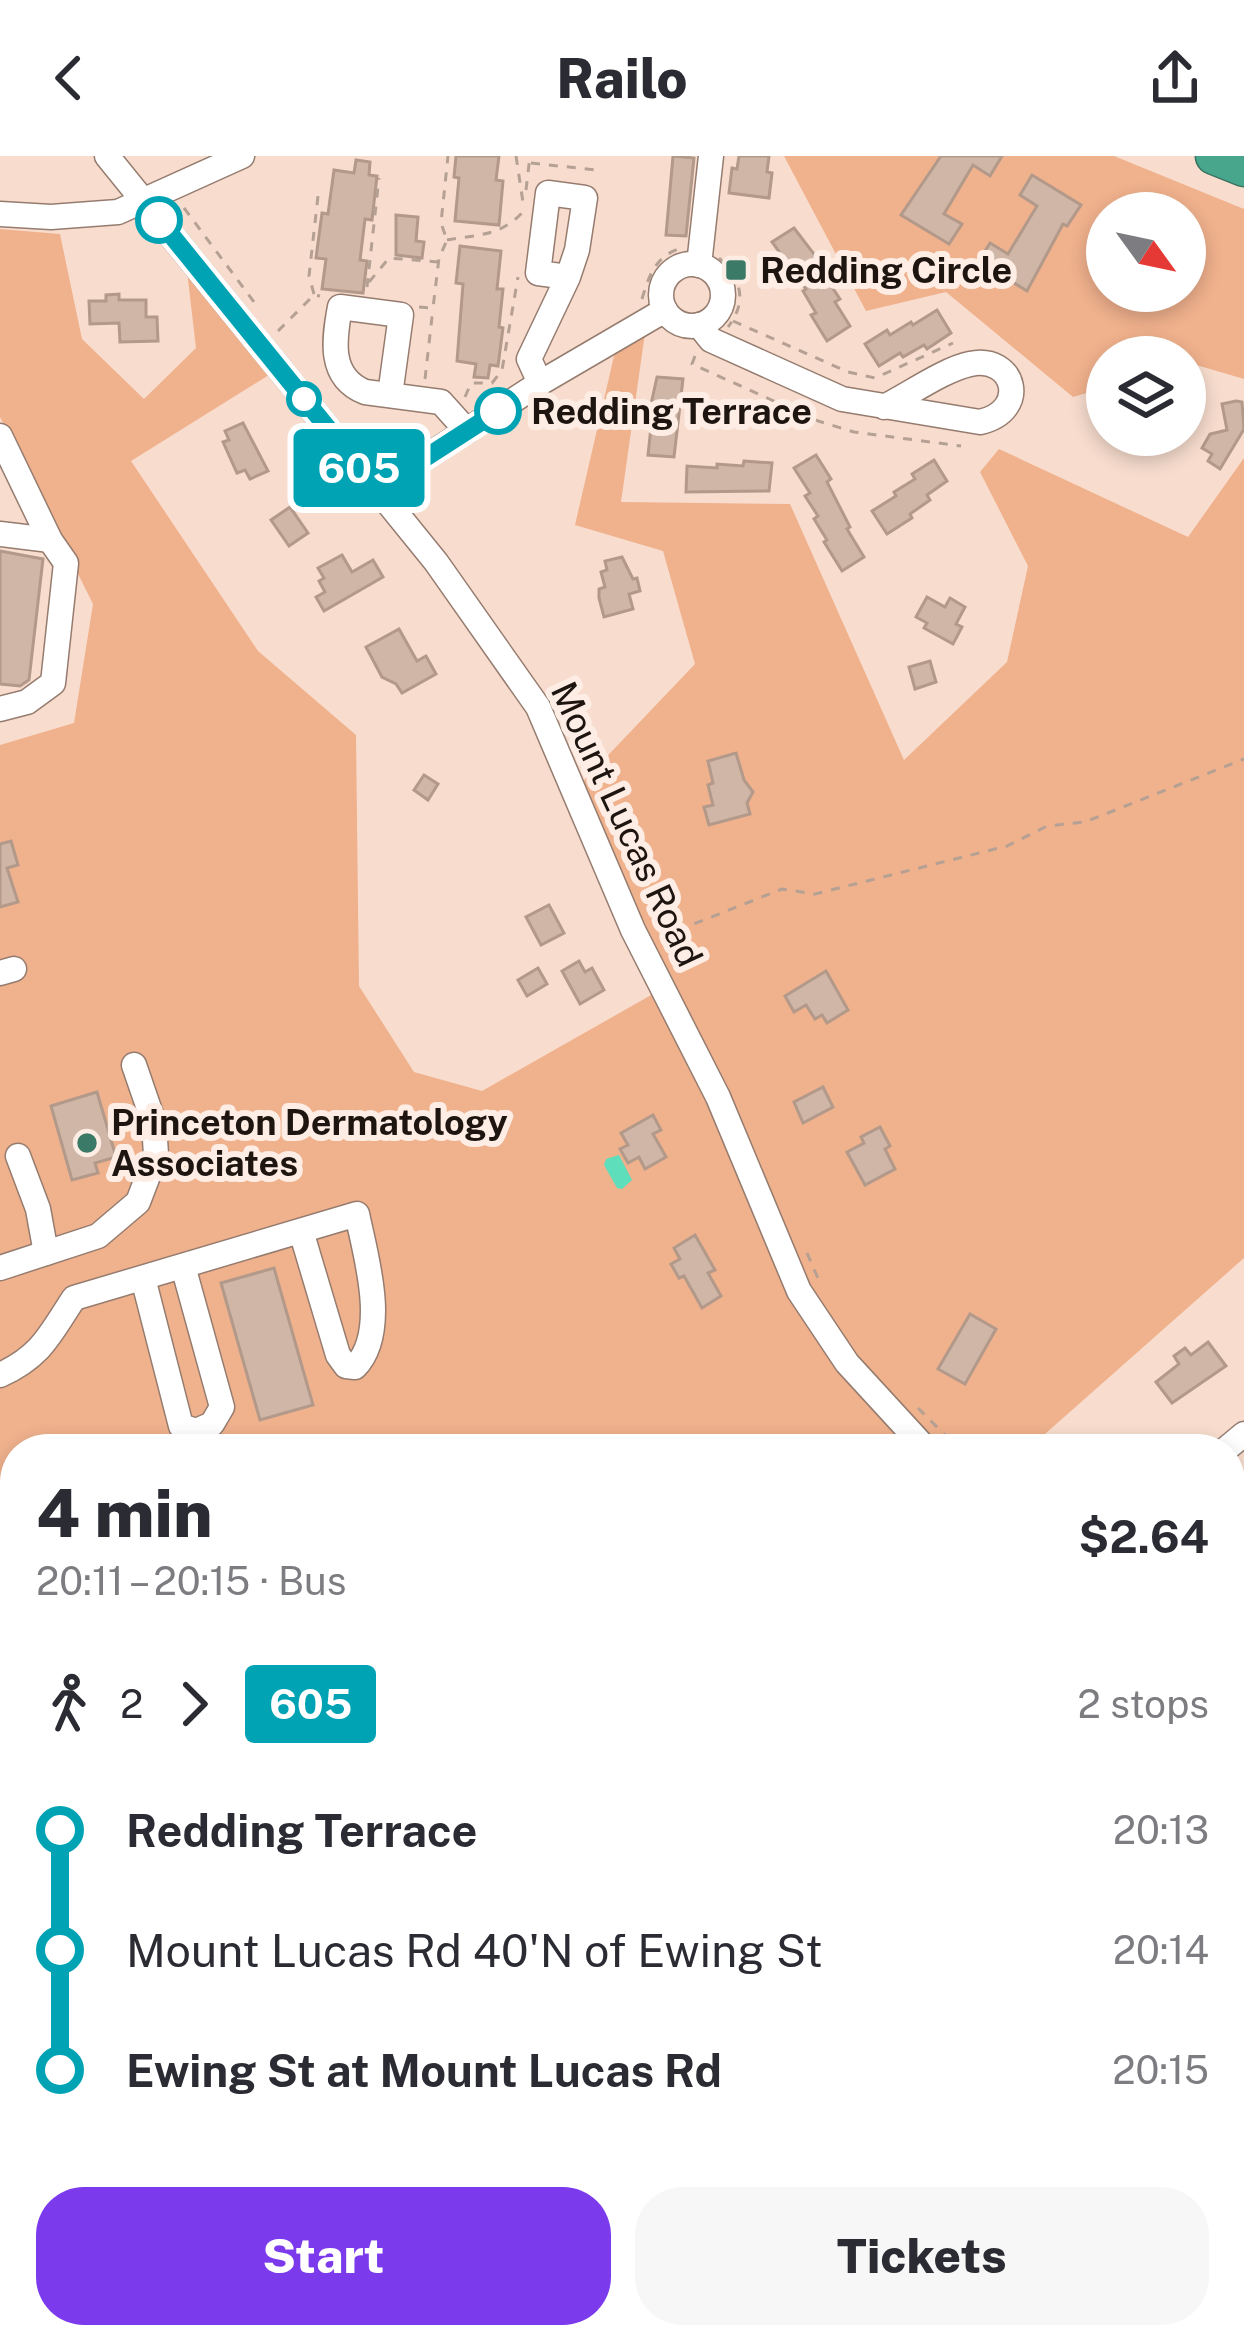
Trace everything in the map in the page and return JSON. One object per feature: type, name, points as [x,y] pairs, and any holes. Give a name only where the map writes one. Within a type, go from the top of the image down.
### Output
[{"type":"highway","points":[[1214,156],[1244,168]]},
{"type":"street","name":"Mount Lucas Road","points":[[107,156],[377,489],[470,608],[538,707],[633,930],[718,1097],[799,1291],[847,1364],[912,1434]]},
{"type":"street","points":[[0,214],[85,217],[145,202],[242,156]]},
{"type":"street","points":[[711,156],[700,255],[723,296],[711,340],[842,399],[884,407]]},
{"type":"street","points":[[700,255],[664,281],[661,299],[664,310],[682,325],[711,329]]},
{"type":"street","points":[[540,383],[529,359],[568,277]]},
{"type":"street","points":[[377,489],[540,383],[664,310]]},
{"type":"street","points":[[390,395],[441,403],[467,431]]},
{"type":"street","points":[[0,436],[66,563],[53,683],[27,702],[0,709]]},
{"type":"street","points":[[0,534],[50,540]]},
{"type":"street","points":[[0,1268],[98,1236],[138,1202],[156,1155],[154,1123],[134,1066]]},
{"type":"street","points":[[18,1156],[38,1209],[46,1253]]},
{"type":"street","points":[[0,1375],[50,1340],[74,1298],[357,1214],[374,1296],[366,1356],[355,1366],[346,1366],[338,1354],[301,1231]]},
{"type":"street","points":[[143,1278],[182,1426],[196,1431],[212,1424],[222,1407],[183,1266]]},
{"type":"path","points":[[424,386],[438,262],[447,240],[441,223],[448,156]]},
{"type":"path","points":[[516,156],[524,211]]},
{"type":"path","points":[[522,233],[530,156]]},
{"type":"path","points":[[529,163],[596,170]]},
{"type":"path","points":[[366,301],[380,178]]},
{"type":"path","points":[[314,296],[309,276],[318,196]]},
{"type":"path","points":[[447,240],[490,236],[507,229],[524,211]]},
{"type":"path","points":[[637,308],[658,262],[672,251],[700,255],[733,274],[742,296],[733,321]]},
{"type":"path","points":[[368,284],[389,258],[438,262]]},
{"type":"path","points":[[460,396],[464,399],[471,383],[492,383],[502,370],[518,277]]},
{"type":"path","points":[[277,332],[314,296],[332,297]]},
{"type":"path","points":[[410,306],[433,308]]},
{"type":"path","points":[[711,329],[733,321],[848,373],[875,378],[953,343]]},
{"type":"path","points":[[656,938],[672,936],[782,889],[814,894],[1006,846],[1047,826],[1085,822],[1244,759]]},
{"type":"shaded area","points":[[784,156],[1114,156],[1202,192],[1086,192],[1086,312],[1206,312],[1206,194],[1244,209],[1244,379],[1206,368],[1206,336],[1086,336],[1086,393],[1073,397],[946,292],[866,311]]},
{"type":"shaded area","points":[[0,229],[60,234],[82,339],[144,399],[196,348],[187,271],[269,375],[131,461],[258,651],[356,735],[359,986],[414,1072],[482,1091],[660,990],[574,791],[695,664],[663,551],[575,525],[617,343],[646,326],[621,502],[790,504],[904,760],[1007,662],[1028,566],[980,472],[999,449],[1188,537],[1244,458],[1244,1258],[1045,1434],[0,1434],[0,745],[74,723],[93,604],[0,417]]},
{"type":"shaded area","points":[[619,1155],[632,1180],[622,1189],[604,1165],[606,1159]]},
{"type":"building","points":[[456,156],[499,156],[496,180],[503,181],[499,225],[455,221]]},
{"type":"building","points":[[673,156],[694,158],[686,236],[666,235]]},
{"type":"building","points":[[739,156],[769,156],[769,198],[729,193],[732,168],[737,169]]},
{"type":"building","points":[[941,156],[1002,156],[990,176],[973,165],[944,214],[962,224],[949,244],[901,215]]},
{"type":"building","points":[[356,160],[370,162],[369,175],[377,176],[372,220],[365,219],[360,260],[367,261],[363,293],[322,289],[326,259],[316,258],[322,213],[328,214],[334,170],[354,173]]},
{"type":"building","points":[[1032,175],[1081,205],[1067,226],[1063,224],[1027,291],[979,261],[990,243],[1008,254],[1037,206],[1020,195]]},
{"type":"building","points":[[396,215],[418,217],[416,241],[424,242],[422,258],[396,255]]},
{"type":"building","points":[[794,228],[830,275],[826,278],[840,299],[835,302],[850,326],[827,341],[811,315],[816,313],[806,289],[772,242]]},
{"type":"building","points":[[460,246],[501,251],[497,289],[503,289],[499,327],[503,328],[498,366],[490,365],[488,378],[474,377],[476,364],[457,361],[463,284],[456,283]]},
{"type":"building","points":[[119,294],[119,300],[146,300],[146,317],[157,317],[158,341],[120,342],[119,323],[90,324],[89,301],[106,301],[106,295]]},
{"type":"building","points":[[937,310],[951,333],[927,349],[924,345],[903,357],[900,353],[879,366],[865,344]]},
{"type":"building","points":[[657,377],[683,379],[674,457],[648,455],[651,427],[646,427]]},
{"type":"building","points":[[1242,402],[1244,429],[1220,469],[1208,461],[1212,454],[1206,450],[1206,441],[1210,434],[1227,430],[1222,404]]},
{"type":"building","points":[[243,423],[268,471],[250,479],[245,470],[237,473],[223,442],[229,440],[225,431]]},
{"type":"building","points":[[816,455],[864,557],[842,571],[824,542],[814,519],[818,516],[805,496],[810,493],[794,468]]},
{"type":"building","points":[[934,460],[947,481],[927,495],[930,500],[910,514],[912,518],[887,534],[872,511],[896,496],[894,492],[915,479],[912,474]]},
{"type":"building","points":[[744,461],[772,463],[769,491],[686,492],[687,466],[743,466]]},
{"type":"building","points":[[290,507],[308,533],[289,546],[271,520]]},
{"type":"building","points":[[0,551],[43,559],[29,680],[20,686],[0,684]]},
{"type":"building","points":[[342,555],[352,572],[373,560],[383,577],[324,611],[316,597],[325,592],[318,568]]},
{"type":"building","points":[[622,557],[640,591],[629,594],[633,609],[604,617],[599,598],[599,589],[605,587],[601,572],[607,570],[605,561]]},
{"type":"building","points":[[927,597],[945,607],[950,598],[965,607],[953,644],[924,628],[927,623],[916,617]]},
{"type":"building","points":[[399,629],[417,661],[426,656],[436,674],[402,693],[382,677],[366,647]]},
{"type":"building","points":[[930,661],[936,682],[915,689],[909,667]]},
{"type":"building","points":[[736,753],[753,792],[747,803],[750,814],[709,825],[704,807],[713,805],[708,761]]},
{"type":"building","points":[[424,775],[438,784],[428,800],[414,790]]},
{"type":"building","points":[[11,841],[18,865],[7,868],[18,902],[0,907],[0,844]]},
{"type":"building","points":[[549,905],[564,933],[541,945],[526,917]]},
{"type":"building","points":[[579,961],[585,972],[592,968],[604,990],[580,1004],[562,971]]},
{"type":"building","points":[[538,968],[547,984],[527,996],[518,980]]},
{"type":"building","points":[[826,971],[848,1010],[827,1023],[822,1015],[815,1019],[806,1005],[794,1012],[785,996]]},
{"type":"building","points":[[823,1087],[833,1107],[803,1123],[794,1102]]},
{"type":"building","name":"Princeton Dermatology Associates","points":[[97,1092],[116,1157],[95,1163],[98,1173],[72,1180],[51,1106]]},
{"type":"building","points":[[653,1115],[661,1130],[653,1134],[666,1157],[645,1169],[639,1157],[628,1163],[620,1149],[628,1145],[621,1133]]},
{"type":"building","points":[[880,1127],[895,1169],[865,1185],[847,1152]]},
{"type":"building","points":[[695,1235],[715,1270],[708,1273],[721,1296],[702,1308],[684,1276],[679,1278],[671,1264],[680,1259],[674,1248]]},
{"type":"building","points":[[274,1268],[313,1405],[260,1420],[221,1283]]},
{"type":"building","points":[[970,1314],[996,1329],[965,1384],[938,1369]]},
{"type":"building","points":[[1208,1342],[1226,1366],[1172,1403],[1156,1382],[1179,1364],[1174,1356],[1185,1348],[1191,1355]]},
{"type":"bus line","name":"605","points":[[159,220],[377,489],[498,411]]},
{"type":"place","name":"Redding Circle","points":[[736,270]]},
{"type":"place","name":"Redding Terrace","points":[[498,411]]},
{"type":"place","name":"Princeton Dermatology Associates","points":[[87,1143]]}]
